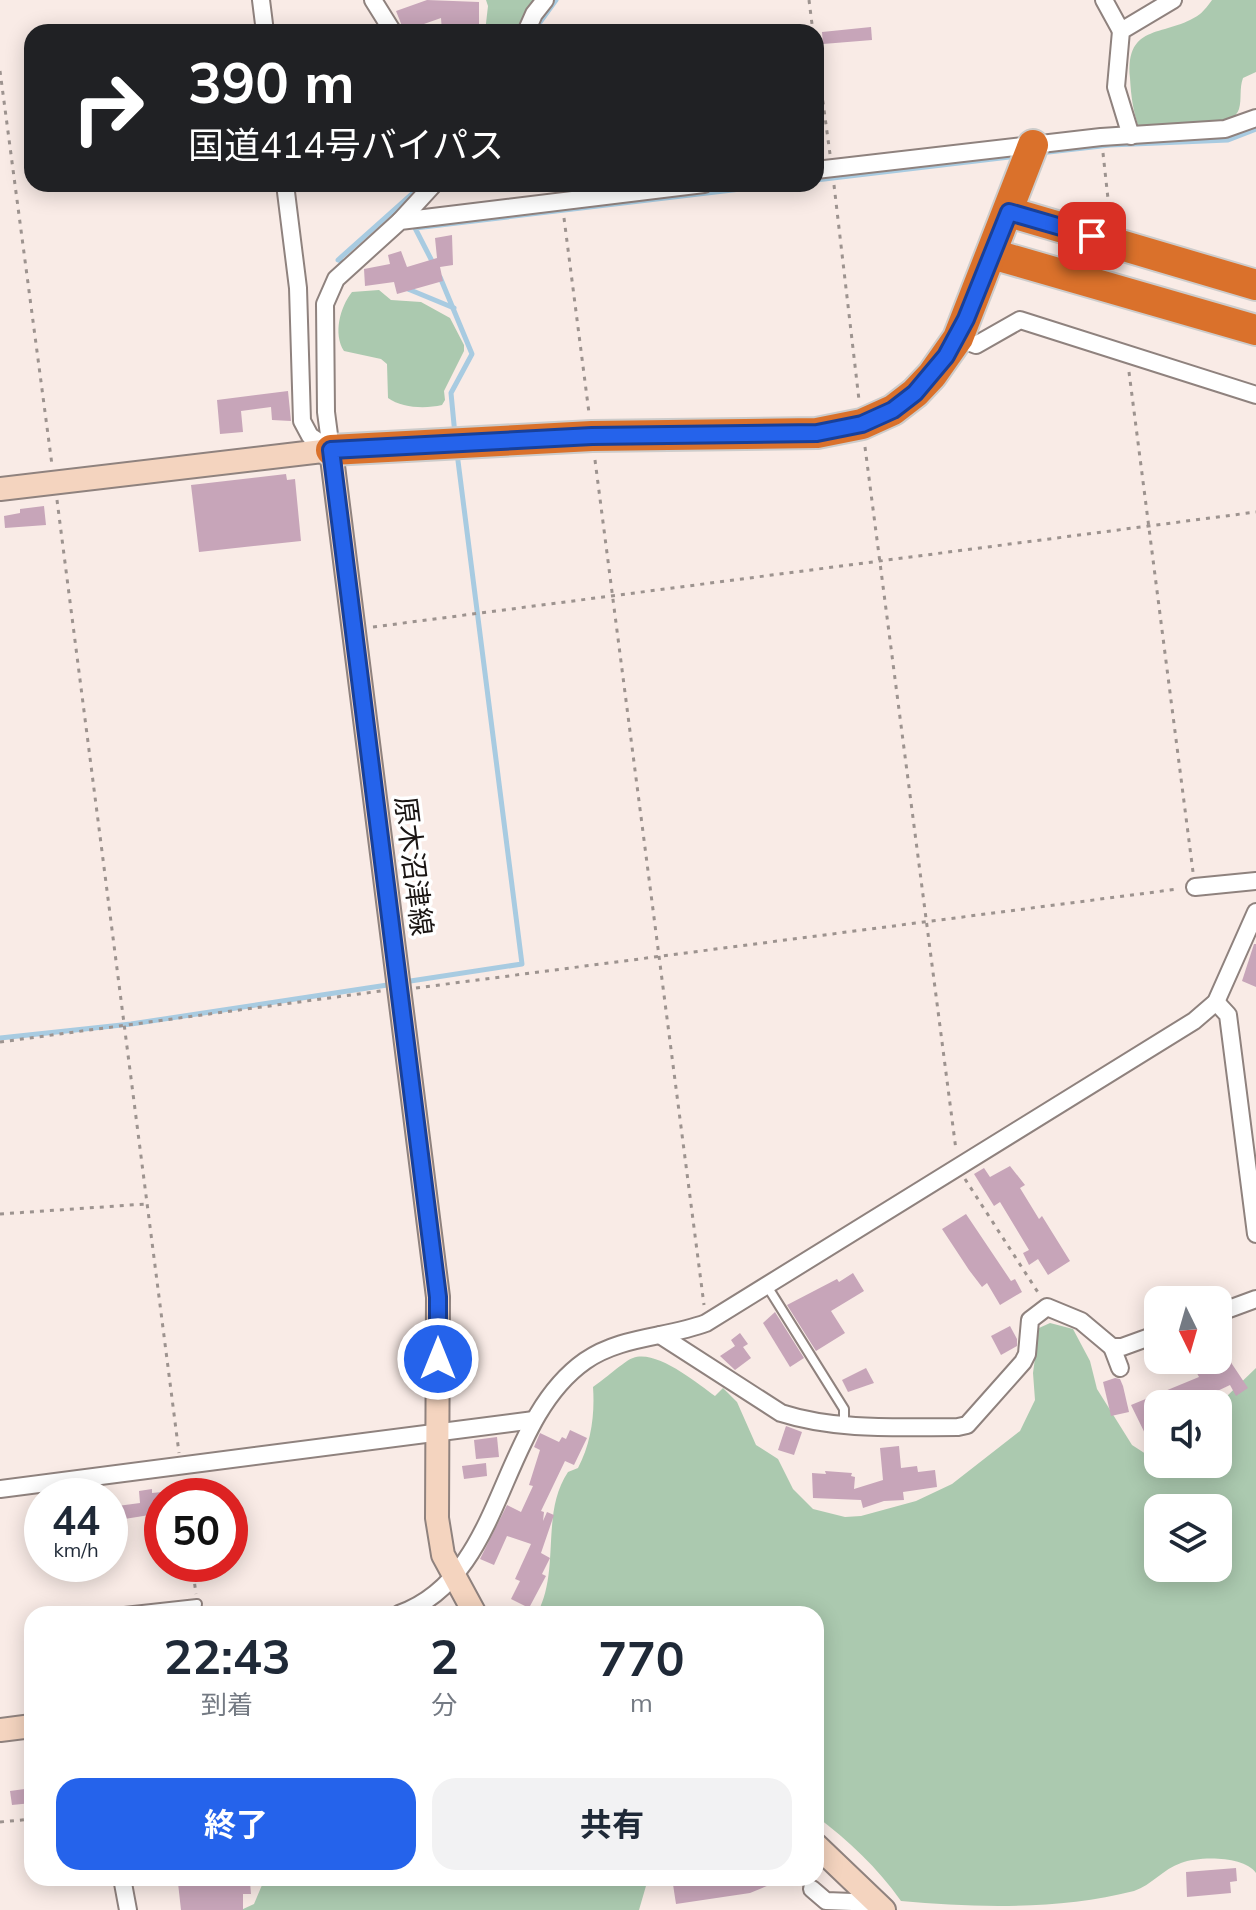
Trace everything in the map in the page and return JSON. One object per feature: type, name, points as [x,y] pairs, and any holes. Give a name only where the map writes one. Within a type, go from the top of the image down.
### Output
[{"type":"highway","points":[[331,450],[592,436],[817,433],[862,424],[893,410],[915,393],[958,338],[1033,145]]},
{"type":"highway","points":[[1009,212],[1256,285]]},
{"type":"highway","points":[[992,254],[1256,330]]},
{"type":"main road","points":[[0,489],[331,450]]},
{"type":"main road","name":"原木沼津線","points":[[331,450],[438,1297],[437,1518],[443,1555],[470,1606]]},
{"type":"main road","points":[[0,1730],[24,1727]]},
{"type":"main road","points":[[824,1852],[882,1906]]},
{"type":"street","points":[[261,0],[264,24]]},
{"type":"street","points":[[373,0],[388,24]]},
{"type":"street","points":[[530,24],[545,0]]},
{"type":"street","points":[[1104,0],[1121,31],[1116,87],[1131,136]]},
{"type":"street","points":[[1121,31],[1173,0]]},
{"type":"street","points":[[824,169],[1101,137],[1225,129],[1241,126],[1256,118]]},
{"type":"street","points":[[286,192],[298,288],[302,421],[310,436],[331,450]]},
{"type":"street","points":[[331,450],[326,412],[325,304],[336,279],[400,221],[427,192]]},
{"type":"street","points":[[400,221],[641,192]]},
{"type":"street","points":[[958,338],[976,345],[1020,320],[1256,395]]},
{"type":"street","points":[[1195,887],[1256,881]]},
{"type":"street","points":[[417,1606],[429,1601],[468,1558],[534,1420],[547,1399],[584,1362],[607,1348],[706,1323],[1194,1021],[1216,1002],[1256,912]]},
{"type":"street","points":[[1216,1002],[1228,1015],[1256,1234]]},
{"type":"street","points":[[1232,1308],[1256,1299]]},
{"type":"street","points":[[660,1335],[781,1413],[844,1424],[967,1425],[1023,1362],[1027,1354],[1030,1320],[1047,1307],[1081,1321],[1112,1347],[1120,1368]]},
{"type":"street","points":[[1112,1347],[1122,1347],[1144,1339]]},
{"type":"street","points":[[0,1489],[534,1420]]},
{"type":"street","points":[[124,1886],[128,1910]]},
{"type":"street","points":[[812,1889],[826,1901],[882,1906]]},
{"type":"lane","points":[[767,1286],[844,1409],[844,1424]]},
{"type":"lane","points":[[179,1606],[197,1604]]},
{"type":"path","points":[[809,0],[812,24]]},
{"type":"path","points":[[0,71],[181,1466]]},
{"type":"path","points":[[1101,137],[1110,223]]},
{"type":"path","points":[[824,169],[881,561],[958,1168],[1047,1307]]},
{"type":"path","points":[[562,202],[706,1323]]},
{"type":"path","points":[[0,1042],[1195,887],[1127,353]]},
{"type":"path","points":[[354,629],[1256,512]]},
{"type":"path","points":[[0,1214],[146,1204]]},
{"type":"path","points":[[194,1582],[197,1604]]},
{"type":"path","points":[[0,1822],[24,1820]]},
{"type":"green space","points":[[486,0],[537,0],[524,24],[486,24]]},
{"type":"green space","points":[[1212,0],[1256,0],[1256,72],[1243,78],[1239,109],[1233,117],[1210,126],[1139,128],[1130,78],[1134,47],[1151,34],[1200,14]]},
{"type":"green space","points":[[379,290],[391,300],[421,302],[450,318],[464,351],[444,391],[442,405],[414,407],[388,398],[387,364],[381,359],[344,351],[339,329],[341,313],[348,298],[352,292]]},
{"type":"green space","points":[[1050,1323],[1073,1329],[1090,1361],[1097,1389],[1132,1445],[1144,1453],[1144,1478],[1232,1478],[1232,1391],[1256,1368],[1256,1873],[1242,1863],[1199,1859],[1175,1866],[1134,1891],[1077,1902],[988,1906],[901,1901],[862,1855],[824,1822],[824,1606],[540,1606],[548,1579],[555,1506],[568,1472],[578,1468],[586,1449],[593,1418],[593,1387],[630,1359],[653,1358],[676,1369],[715,1396],[723,1388],[737,1402],[756,1445],[778,1459],[793,1489],[813,1509],[845,1517],[861,1516],[916,1501],[952,1484],[1020,1431],[1035,1400],[1033,1373],[1039,1328]]},
{"type":"green space","points":[[262,1886],[646,1886],[639,1910],[241,1910],[254,1904]]},
{"type":"building","points":[[427,0],[479,2],[479,24],[441,24],[441,18],[424,24],[401,24],[396,11]]},
{"type":"building","points":[[871,27],[872,40],[824,44],[824,32]]},
{"type":"building","points":[[452,235],[453,265],[440,267],[443,281],[397,294],[394,282],[365,286],[364,269],[390,264],[388,255],[401,251],[407,267],[437,258],[435,238]]},
{"type":"building","points":[[288,391],[291,421],[272,420],[271,407],[241,411],[243,432],[220,434],[217,400]]},
{"type":"building","points":[[286,474],[287,480],[295,479],[301,541],[199,552],[191,485]]},
{"type":"building","points":[[44,506],[46,525],[5,528],[4,516],[20,513],[20,509]]},
{"type":"building","points":[[1256,944],[1256,987],[1242,981]]},
{"type":"building","points":[[1010,1166],[1025,1185],[1020,1188],[1039,1219],[1042,1216],[1070,1261],[1048,1275],[1038,1259],[1029,1265],[1023,1253],[1029,1250],[1000,1202],[994,1206],[974,1174],[984,1168],[990,1177]]},
{"type":"building","points":[[966,1214],[1011,1281],[1015,1279],[1022,1292],[1000,1305],[987,1283],[982,1287],[969,1270],[942,1229]]},
{"type":"building","points":[[853,1273],[864,1291],[831,1311],[845,1333],[816,1351],[787,1305]]},
{"type":"building","points":[[775,1312],[804,1358],[790,1367],[763,1323]]},
{"type":"building","points":[[1010,1326],[1017,1346],[1001,1355],[991,1336]]},
{"type":"building","points":[[740,1333],[748,1344],[743,1347],[751,1358],[735,1370],[720,1356],[735,1346],[731,1340]]},
{"type":"building","points":[[1232,1364],[1248,1388],[1236,1396],[1230,1385],[1219,1390],[1167,1390],[1199,1377],[1197,1374],[1232,1374]]},
{"type":"building","points":[[866,1368],[874,1383],[848,1392],[842,1380]]},
{"type":"building","points":[[1120,1379],[1123,1386],[1129,1412],[1111,1416],[1103,1382]]},
{"type":"building","points":[[1144,1400],[1144,1431],[1131,1405]]},
{"type":"building","points":[[786,1426],[802,1432],[794,1455],[778,1450]]},
{"type":"building","points":[[570,1430],[587,1438],[574,1465],[565,1461],[541,1511],[544,1512],[543,1521],[547,1512],[554,1515],[541,1553],[550,1558],[542,1574],[546,1576],[530,1606],[525,1606],[511,1599],[520,1581],[515,1579],[531,1544],[507,1536],[494,1565],[480,1559],[507,1505],[521,1512],[533,1486],[529,1485],[540,1450],[534,1447],[540,1433],[559,1442],[562,1437],[566,1439]]},
{"type":"building","points":[[497,1437],[499,1457],[476,1459],[474,1440]]},
{"type":"building","points":[[899,1446],[901,1468],[917,1466],[918,1472],[935,1470],[937,1487],[903,1492],[904,1500],[884,1501],[863,1508],[861,1500],[813,1498],[812,1473],[852,1473],[851,1476],[855,1477],[854,1489],[883,1480],[880,1448]]},
{"type":"building","points":[[486,1463],[487,1476],[464,1479],[462,1466]]},
{"type":"building","points":[[144,1490],[144,1516],[128,1518],[128,1505],[140,1503],[139,1491]]},
{"type":"building","points":[[24,1789],[24,1804],[12,1805],[10,1791]]},
{"type":"building","points":[[1236,1868],[1237,1881],[1230,1882],[1231,1893],[1187,1897],[1186,1872]]},
{"type":"building","points":[[178,1886],[250,1886],[251,1894],[243,1894],[243,1910],[181,1910]]},
{"type":"building","points":[[673,1886],[767,1886],[750,1893],[676,1904]]},
{"type":"waterway","points":[[539,24],[556,0]]},
{"type":"waterway","points":[[1040,153],[1110,145],[1228,140],[1256,129]]},
{"type":"waterway","points":[[824,179],[1018,156]]},
{"type":"waterway","points":[[347,263],[338,260],[414,192]]},
{"type":"waterway","points":[[434,265],[415,228],[715,192]]},
{"type":"waterway","points":[[440,277],[472,354],[451,393],[455,435]]},
{"type":"waterway","points":[[408,289],[454,308]]},
{"type":"waterway","points":[[404,982],[522,964],[457,453]]},
{"type":"waterway","points":[[0,1038],[131,1024],[394,984]]},
{"type":"route","points":[[438,1359],[438,1297],[331,450],[592,436],[817,433],[862,424],[893,410],[915,393],[946,356],[958,338],[1009,212],[1092,236]]}]
